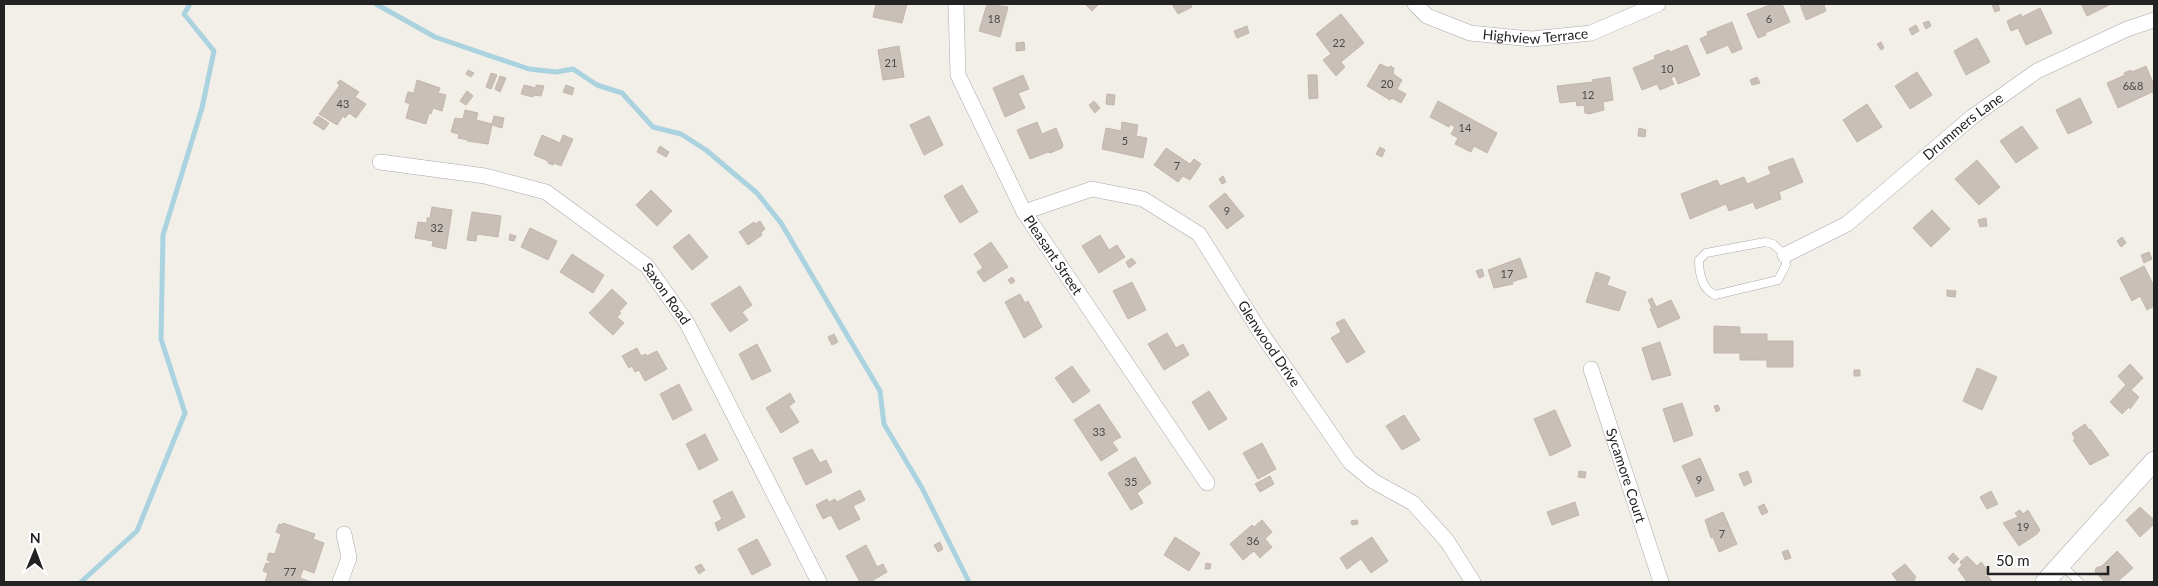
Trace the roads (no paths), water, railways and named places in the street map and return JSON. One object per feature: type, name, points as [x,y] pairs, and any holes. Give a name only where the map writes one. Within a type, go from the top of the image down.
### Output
[{"type":"street","name":"Pleasant Street","points":[[956,4],[958,75],[1024,212],[1207,483]]},
{"type":"street","name":"Highview Terrace","points":[[1416,4],[1427,16],[1470,32],[1532,39],[1590,32],[1658,4]]},
{"type":"street","name":"Drummers Lane","points":[[1786,255],[1847,224],[1972,117],[2038,71],[2127,29],[2154,20]]},
{"type":"street","name":"Saxon Road","points":[[380,162],[485,176],[546,192],[647,266],[687,323],[819,582]]},
{"type":"street","name":"Glenwood Drive","points":[[1024,212],[1092,189],[1143,199],[1199,234],[1259,330],[1350,462],[1373,481],[1413,504],[1447,541],[1473,582]]},
{"type":"street","name":"Sycamore Court","points":[[1591,369],[1661,582]]},
{"type":"street","points":[[2045,582],[2154,460]]},
{"type":"street","points":[[340,582],[349,558],[344,534]]},
{"type":"lane","points":[[1765,242],[1773,244],[1786,255],[1786,265],[1778,280],[1715,295],[1709,292],[1699,275],[1699,260],[1706,253],[1765,242]]},
{"type":"lane","points":[[2061,564],[2079,582]]},
{"type":"waterway","points":[[81,582],[137,531],[185,413],[161,339],[163,235],[202,108],[214,51],[184,14],[190,4]]},
{"type":"waterway","points":[[376,4],[435,37],[529,69],[556,72],[573,69],[597,85],[622,93],[653,127],[681,134],[706,150],[757,193],[781,223],[880,391],[884,424],[922,488],[969,582]]}]
